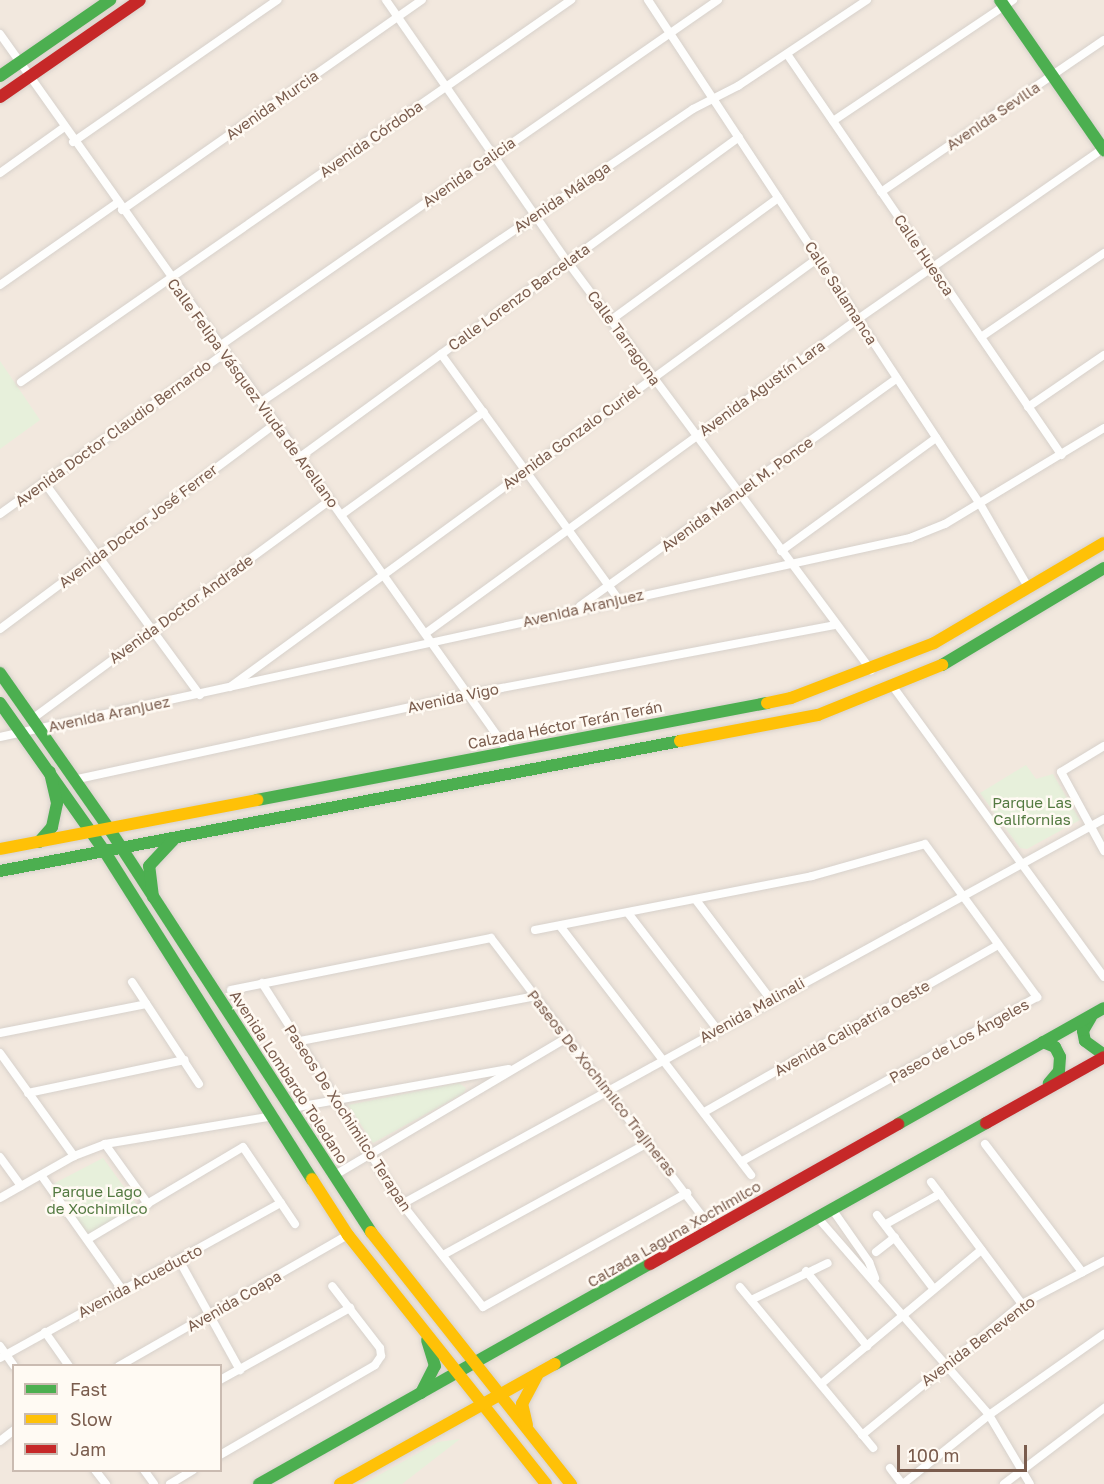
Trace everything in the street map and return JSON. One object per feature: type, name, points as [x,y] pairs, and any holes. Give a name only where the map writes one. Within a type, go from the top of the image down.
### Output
[{"type":"main road","points":[[0,76],[110,0]]},
{"type":"main road","points":[[0,97],[140,0]]},
{"type":"main road","points":[[1006,2],[1053,76],[1104,149]]},
{"type":"main road","name":"Calzada Héctor Terán Terán","points":[[0,849],[92,834],[508,751],[791,698],[871,670],[967,627],[1104,543]]},
{"type":"main road","points":[[0,871],[743,732],[818,715],[894,688],[982,643],[1104,568]]},
{"type":"main road","name":"Avenida Lombardo Toledano","points":[[0,673],[122,848],[386,1255],[571,1484]]},
{"type":"main road","points":[[0,703],[105,852],[348,1235],[546,1484]]},
{"type":"main road","points":[[39,842],[52,827],[57,803],[50,772]]},
{"type":"main road","points":[[153,897],[149,866],[176,838]]},
{"type":"main road","name":"Calzada Laguna Xochimilco","points":[[259,1484],[1104,1008]]},
{"type":"main road","points":[[340,1484],[1104,1056],[1084,1041],[1083,1031],[1091,1016]]},
{"type":"main road","points":[[1042,1091],[1059,1071],[1060,1057],[1055,1047],[1043,1042]]},
{"type":"main road","points":[[313,1178],[335,1175]]},
{"type":"main road","points":[[419,1395],[435,1366],[422,1328]]},
{"type":"main road","points":[[530,1432],[522,1404],[525,1393],[543,1370]]},
{"type":"main road","points":[[268,1484],[282,1471]]},
{"type":"street","points":[[73,142],[277,0]]},
{"type":"street","name":"Calle Tarragona","points":[[386,0],[567,261],[835,625],[871,670]]},
{"type":"street","name":"Avenida Murcia","points":[[0,285],[120,207],[422,0]]},
{"type":"street","name":"Avenida Córdoba","points":[[21,382],[571,0]]},
{"type":"street","name":"Calle Salamanca","points":[[648,0],[980,504],[1029,589]]},
{"type":"street","name":"Avenida Galicia","points":[[223,348],[718,0]]},
{"type":"street","name":"Avenida Málaga","points":[[261,402],[535,215],[713,99],[787,54],[867,0]]},
{"type":"street","points":[[833,122],[1006,2]]},
{"type":"street","name":"Calle Felipa Vásquez Viuda de Arellano","points":[[0,34],[63,128],[223,348],[470,694],[508,751]]},
{"type":"street","name":"Avenida Sevilla","points":[[882,192],[1104,40]]},
{"type":"street","name":"Calle Huesca","points":[[787,54],[1062,455]]},
{"type":"street","points":[[0,173],[63,128]]},
{"type":"street","name":"Calle Lorenzo Barcelata","points":[[300,457],[738,137]]},
{"type":"street","name":"Avenida Agustín Lara","points":[[426,633],[858,319],[1104,149]]},
{"type":"street","points":[[611,320],[778,198]]},
{"type":"street","points":[[981,337],[1104,253]]},
{"type":"street","name":"Avenida Gonzalo Curiel","points":[[227,689],[818,258]]},
{"type":"street","name":"Avenida Doctor Claudio Bernardo","points":[[0,514],[223,348]]},
{"type":"street","points":[[441,354],[619,600]]},
{"type":"street","points":[[1028,407],[1104,355]]},
{"type":"street","name":"Avenida Manuel M. Ponce","points":[[577,608],[897,378]]},
{"type":"street","points":[[341,516],[484,412]]},
{"type":"street","name":"Avenida Doctor José Ferrer","points":[[0,629],[276,423]]},
{"type":"street","name":"Avenida Aranjuez","points":[[0,737],[21,733],[35,724],[200,695],[433,644],[577,608],[791,565],[910,538],[980,504],[1104,428]]},
{"type":"street","points":[[781,551],[936,438]]},
{"type":"street","points":[[44,482],[200,695]]},
{"type":"street","name":"Avenida Doctor Andrade","points":[[35,724],[153,630],[330,500]]},
{"type":"street","name":"Avenida Vigo","points":[[73,780],[470,694],[835,625]]},
{"type":"street","points":[[894,688],[1104,977]]},
{"type":"street","points":[[1104,746],[1061,772],[1104,851]]},
{"type":"street","name":"Avenida Malinali","points":[[402,1204],[666,1060],[717,1029],[961,894],[1104,819]]},
{"type":"street","name":"Paseo de Los Ángeles","points":[[535,930],[812,876],[925,844],[1037,997],[742,1161]]},
{"type":"street","points":[[696,900],[771,1000]]},
{"type":"street","points":[[628,913],[717,1029]]},
{"type":"street","points":[[560,926],[666,1060],[752,1175]]},
{"type":"street","name":"Paseos De Xochimilco Trajineras","points":[[262,983],[491,938],[687,1192],[712,1229]]},
{"type":"street","name":"Avenida Calipatria Oeste","points":[[706,1112],[999,945]]},
{"type":"street","points":[[132,982],[199,1084]]},
{"type":"street","points":[[231,990],[262,983]]},
{"type":"street","name":"Paseos De Xochimilco Terapan","points":[[262,983],[402,1204],[483,1307],[687,1192]]},
{"type":"street","points":[[300,1041],[535,996]]},
{"type":"street","points":[[0,1033],[146,1004]]},
{"type":"street","points":[[335,1175],[568,1037]]},
{"type":"street","points":[[0,1053],[74,1156]]},
{"type":"street","points":[[28,1093],[185,1060]]},
{"type":"street","points":[[292,1108],[516,1068]]},
{"type":"street","points":[[0,1197],[74,1156],[105,1144],[274,1116]]},
{"type":"street","points":[[443,1255],[649,1142]]},
{"type":"street","points":[[105,1144],[148,1204]]},
{"type":"street","points":[[985,1144],[1082,1272]]},
{"type":"street","points":[[88,1239],[243,1147],[295,1224]]},
{"type":"street","points":[[0,1157],[21,1186]]},
{"type":"street","points":[[41,1175],[123,1291]]},
{"type":"street","points":[[931,1182],[1022,1304]]},
{"type":"street","points":[[886,1224],[940,1194]]},
{"type":"street","name":"Avenida Acueducto","points":[[2,1352],[123,1291],[281,1203]]},
{"type":"street","points":[[832,1209],[869,1262],[875,1278],[989,1415],[1024,1468],[1030,1484]]},
{"type":"street","points":[[877,1215],[933,1288]]},
{"type":"street","points":[[818,1218],[860,1270],[875,1278]]},
{"type":"street","name":"Avenida Coapa","points":[[121,1364],[348,1235]]},
{"type":"street","points":[[876,1252],[895,1238]]},
{"type":"street","points":[[821,1384],[906,1316],[933,1288],[981,1250]]},
{"type":"street","points":[[179,1260],[240,1370]]},
{"type":"street","name":"Avenida Benevento","points":[[862,1435],[945,1364],[1022,1304],[1104,1261]]},
{"type":"street","points":[[751,1300],[806,1271],[828,1263]]},
{"type":"street","points":[[806,1271],[867,1346]]},
{"type":"street","points":[[222,1454],[375,1365],[381,1356],[380,1348],[332,1286]]},
{"type":"street","points":[[740,1287],[873,1448]]},
{"type":"street","points":[[222,1379],[350,1308]]},
{"type":"street","points":[[45,1332],[68,1364]]},
{"type":"street","points":[[890,1468],[903,1484],[989,1415],[1104,1335]]},
{"type":"street","points":[[2,1352],[13,1364]]},
{"type":"street","points":[[1004,1484],[1104,1408]]},
{"type":"street","points":[[0,1441],[12,1432]]},
{"type":"street","points":[[97,1472],[106,1484]]},
{"type":"street","points":[[170,1484],[190,1472]]},
{"type":"shaded area","points":[[0,0],[1104,0],[1104,1484],[0,1484]]},
{"type":"green space","points":[[0,361],[40,420],[0,449]]},
{"type":"green space","name":"Parque Las Californias","points":[[1026,765],[1036,779],[1053,774],[1080,820],[1027,849],[1020,848],[980,793]]},
{"type":"green space","points":[[459,1083],[466,1088],[464,1093],[373,1143],[348,1105]]},
{"type":"green space","name":"Parque Lago de Xochimilco","points":[[103,1158],[140,1209],[88,1239],[53,1184]]},
{"type":"green space","points":[[460,1439],[402,1484],[363,1484],[438,1442]]},
{"type":"traffic: fast","points":[[0,76],[110,0]]},
{"type":"traffic: fast","points":[[1000,0],[1104,150]]},
{"type":"traffic: fast","points":[[942,665],[1104,568]]},
{"type":"traffic: fast","points":[[0,673],[110,830],[371,1232]]},
{"type":"traffic: fast","points":[[0,703],[105,852],[312,1179]]},
{"type":"traffic: fast","points":[[257,800],[767,703]]},
{"type":"traffic: fast","points":[[0,871],[680,741]]},
{"type":"traffic: fast","points":[[39,842],[52,827],[57,803],[50,772]]},
{"type":"traffic: fast","points":[[153,897],[149,866],[173,840]]},
{"type":"traffic: fast","points":[[898,1124],[1104,1008]]},
{"type":"traffic: fast","points":[[1091,1017],[1083,1031],[1085,1041],[1104,1055]]},
{"type":"traffic: fast","points":[[1043,1042],[1055,1047],[1060,1057],[1059,1071],[1049,1083]]},
{"type":"traffic: fast","points":[[555,1364],[986,1123]]},
{"type":"traffic: fast","points":[[259,1484],[650,1264]]},
{"type":"traffic: fast","points":[[421,1393],[435,1366],[427,1340]]},
{"type":"traffic: slow","points":[[767,703],[791,698],[934,643],[1104,543]]},
{"type":"traffic: slow","points":[[680,741],[818,715],[942,665]]},
{"type":"traffic: slow","points":[[0,849],[257,800]]},
{"type":"traffic: slow","points":[[312,1179],[348,1235],[546,1484]]},
{"type":"traffic: slow","points":[[371,1232],[571,1484]]},
{"type":"traffic: slow","points":[[340,1484],[555,1364]]},
{"type":"traffic: slow","points":[[527,1425],[522,1404],[537,1376]]},
{"type":"traffic: jam","points":[[0,97],[140,0]]},
{"type":"traffic: jam","points":[[986,1123],[1104,1057]]},
{"type":"traffic: jam","points":[[650,1264],[898,1124]]}]
